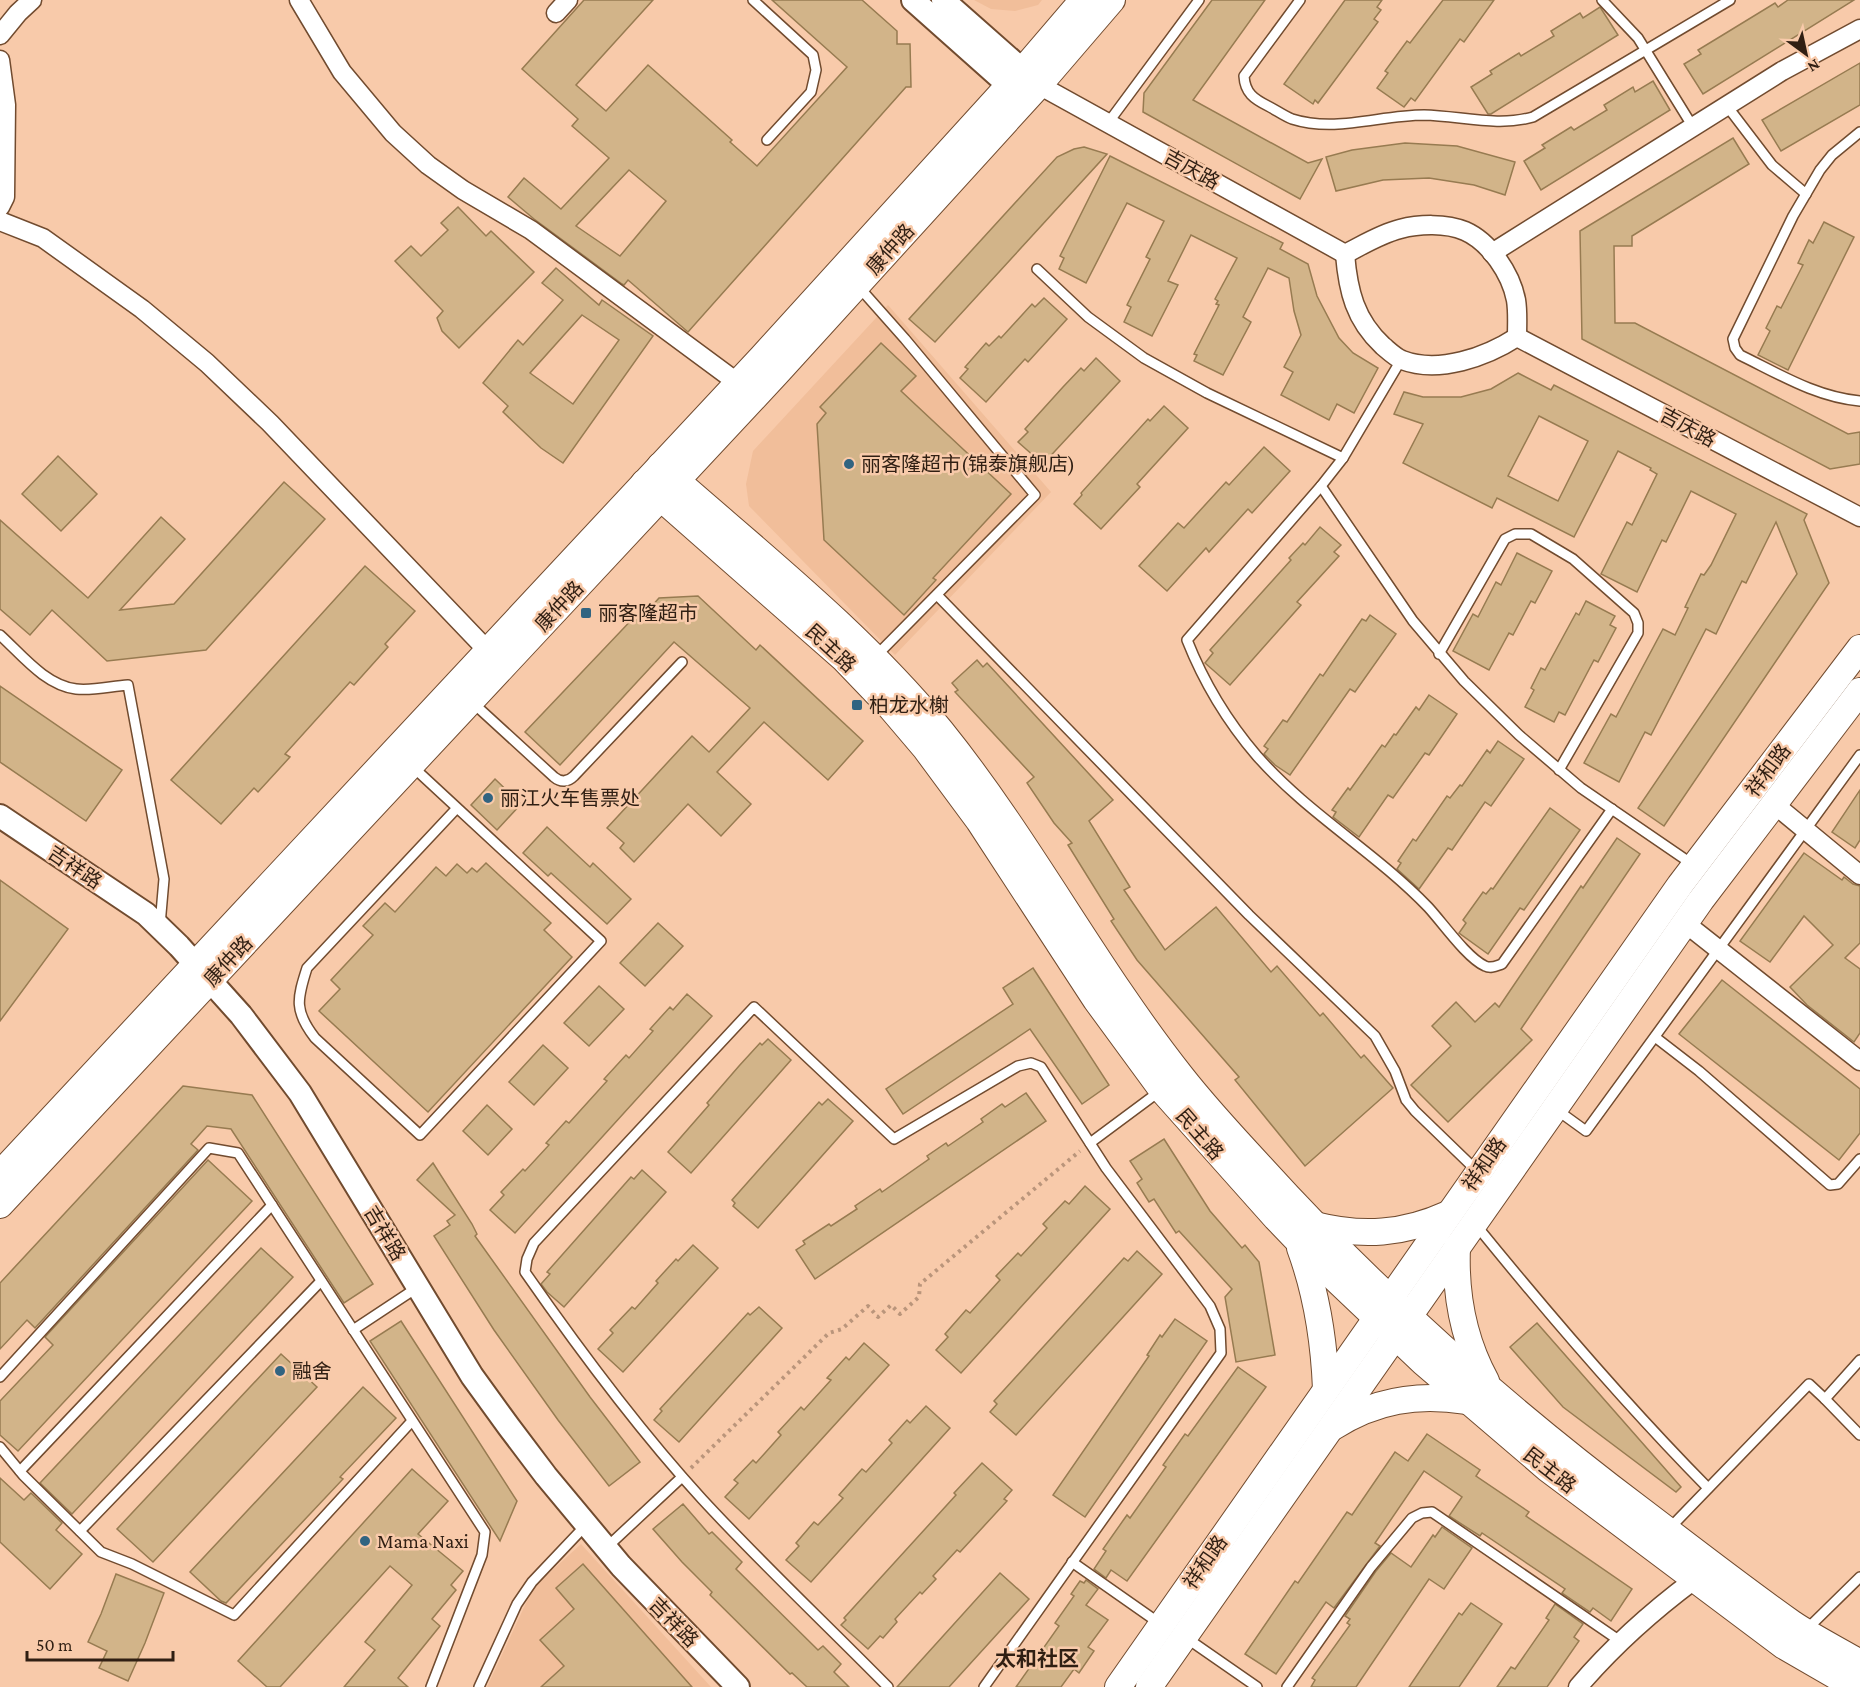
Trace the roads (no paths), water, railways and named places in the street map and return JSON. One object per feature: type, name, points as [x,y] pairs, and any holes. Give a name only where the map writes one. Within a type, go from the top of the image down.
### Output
[{"type":"main road","name":"康仲路","points":[[0,1205],[488,651],[857,285],[1027,85],[1083,0]]},
{"type":"main road","name":"康仲路","points":[[0,1174],[411,765],[471,701],[660,482],[738,383],[1112,0]]},
{"type":"main road","name":"民主路","points":[[660,482],[860,642],[908,692],[998,807],[1116,987],[1180,1076],[1213,1114],[1306,1233]]},
{"type":"main road","name":"民主路","points":[[660,482],[844,659],[898,716],[925,748],[979,821],[1096,1000],[1162,1090],[1401,1326],[1466,1401],[1548,1469],[1785,1646],[1820,1676],[1855,1687]]},
{"type":"main road","name":"祥和路","points":[[1118,1687],[1694,866],[1860,648]]},
{"type":"main road","name":"祥和路","points":[[1149,1687],[1685,923],[1860,691]]},
{"type":"main road","points":[[1326,1389],[1322,1334],[1308,1273],[1306,1233],[1382,1233],[1416,1227],[1448,1214]]},
{"type":"main road","points":[[1457,1247],[1458,1290],[1465,1331],[1491,1392]]},
{"type":"main road","name":"民主路","points":[[1401,1326],[1491,1392],[1563,1451],[1805,1631],[1860,1663]]},
{"type":"main road","points":[[1328,1431],[1364,1410],[1394,1401],[1425,1397],[1466,1401]]},
{"type":"street","points":[[0,35],[32,0]]},
{"type":"street","points":[[298,0],[342,72],[393,133],[428,165],[463,190],[531,230],[738,383]]},
{"type":"street","name":"吉庆路","points":[[913,0],[1027,85],[1108,123],[1345,254]]},
{"type":"street","name":"吉庆路","points":[[943,0],[1027,85]]},
{"type":"street","points":[[1492,253],[1792,65],[1860,29]]},
{"type":"street","points":[[0,60],[6,105],[5,197],[0,207]]},
{"type":"street","points":[[0,221],[43,238],[142,309],[207,363],[270,423],[488,651]]},
{"type":"street","points":[[1417,226],[1465,231],[1492,253],[1503,268],[1515,297],[1518,313],[1516,337],[1480,356],[1461,362],[1421,363],[1401,360],[1371,333],[1356,309],[1347,282],[1345,254],[1393,231],[1417,226]]},
{"type":"street","name":"吉庆路","points":[[1516,337],[1860,517]]},
{"type":"street","points":[[1774,804],[1860,875]]},
{"type":"street","name":"吉祥路","points":[[0,816],[146,914],[241,1015],[300,1093],[484,1393],[586,1525],[658,1606],[738,1687]]},
{"type":"street","points":[[1685,923],[1860,1061]]},
{"type":"street","points":[[1581,1686],[1620,1641],[1661,1604],[1694,1580]]},
{"type":"lane","points":[[753,0],[813,55],[816,70],[811,92],[767,140]]},
{"type":"lane","points":[[1108,123],[1199,0]]},
{"type":"lane","points":[[1300,0],[1244,76],[1244,84],[1253,98],[1291,118],[1316,124],[1347,124],[1416,115],[1468,117],[1494,122],[1521,121],[1545,112],[1730,0]]},
{"type":"lane","points":[[1602,0],[1638,38],[1693,127]]},
{"type":"lane","points":[[1727,106],[1772,165],[1806,194]]},
{"type":"lane","points":[[1860,132],[1832,155],[1820,170],[1732,339],[1740,355],[1809,389],[1824,395],[1860,401]]},
{"type":"lane","points":[[1037,269],[1088,317],[1144,358],[1207,393],[1343,458]]},
{"type":"lane","points":[[857,285],[1035,495],[875,657]]},
{"type":"lane","points":[[1401,360],[1343,458],[1187,640],[1196,662],[1229,722],[1257,756],[1305,804],[1405,885],[1428,907],[1461,945],[1484,966],[1493,967],[1502,964],[1612,809]]},
{"type":"lane","points":[[1321,486],[1413,621],[1439,654],[1496,714],[1559,770],[1694,866]]},
{"type":"lane","points":[[1439,654],[1505,539],[1515,534],[1531,534],[1573,559],[1634,614],[1638,623],[1638,633],[1559,770]]},
{"type":"lane","points":[[937,595],[1249,915],[1375,1036],[1415,1112],[1478,1172]]},
{"type":"lane","points":[[0,635],[43,675],[61,685],[78,690],[128,685],[164,879],[160,927]]},
{"type":"lane","points":[[471,701],[554,777],[566,781],[574,776],[682,662]]},
{"type":"lane","points":[[1555,1108],[1586,1131],[1860,755]]},
{"type":"lane","points":[[411,765],[601,941],[420,1135],[315,1038],[304,1024],[299,1010],[299,993],[307,968],[457,808]]},
{"type":"lane","points":[[888,1687],[702,1499],[598,1373],[525,1272],[534,1244],[754,1007],[894,1139],[1018,1066],[1031,1063],[1041,1067],[1106,1168],[1210,1306],[1218,1323],[1222,1341],[1221,1353],[984,1687]]},
{"type":"lane","points":[[1655,1037],[1699,1071],[1830,1185],[1838,1184],[1860,1159]]},
{"type":"lane","points":[[1090,1143],[1162,1090]]},
{"type":"lane","points":[[0,1377],[209,1148],[238,1153],[485,1532],[482,1555],[431,1687]]},
{"type":"lane","points":[[20,1471],[272,1205]]},
{"type":"lane","points":[[1474,1223],[1586,1358],[1708,1488]]},
{"type":"lane","points":[[80,1531],[321,1281]]},
{"type":"lane","points":[[353,1330],[418,1287]]},
{"type":"lane","points":[[1825,1398],[1860,1360]]},
{"type":"lane","points":[[1668,1530],[1809,1384],[1860,1435]]},
{"type":"lane","points":[[0,1447],[20,1471],[101,1552],[132,1564],[234,1615],[412,1421]]},
{"type":"lane","points":[[606,1548],[682,1476]]},
{"type":"lane","points":[[1287,1687],[1371,1567],[1412,1518],[1422,1513],[1432,1512],[1620,1641]]},
{"type":"lane","points":[[479,1687],[517,1604],[532,1582],[586,1525]]},
{"type":"lane","points":[[1072,1562],[1161,1624]]},
{"type":"lane","points":[[1805,1631],[1860,1577]]},
{"type":"lane","points":[[1184,1637],[1257,1687]]},
{"type":"place","name":"丽客隆超市(锦泰旗舰店)","points":[[849,464]]},
{"type":"place","name":"丽客隆超市","points":[[586,613]]},
{"type":"place","name":"柏龙水榭","points":[[857,705]]},
{"type":"place","name":"丽江火车售票处","points":[[488,798]]},
{"type":"place","name":"融舍","points":[[280,1371]]},
{"type":"place","name":"Mama Naxi","points":[[365,1541]]},
{"type":"district","name":"太和社区","points":[[1037,1659]]}]
